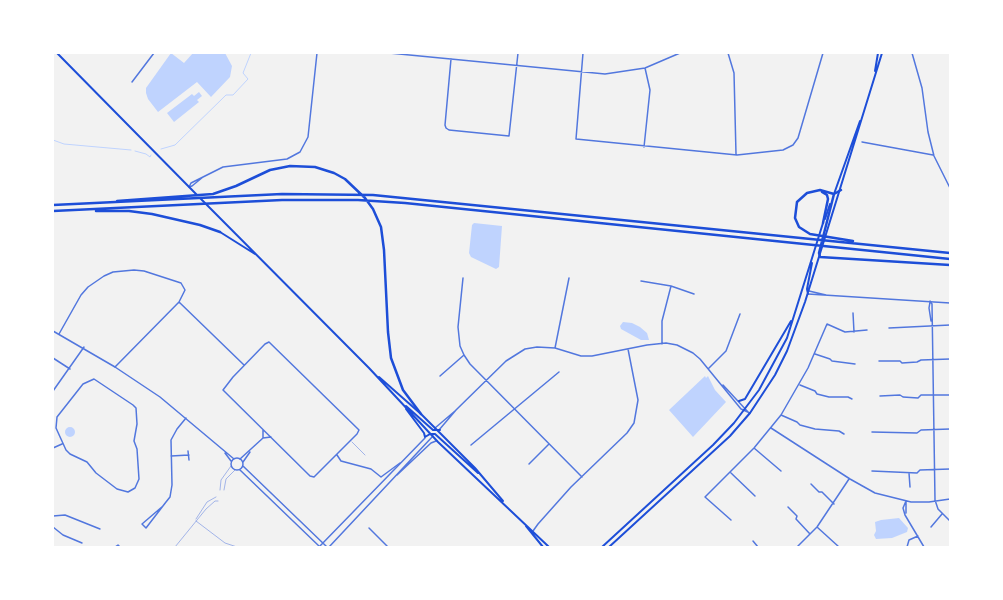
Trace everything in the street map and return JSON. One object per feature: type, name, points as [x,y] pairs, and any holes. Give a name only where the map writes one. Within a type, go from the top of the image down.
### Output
[{"type":"highway","points":[[84,204],[208,195],[236,186],[270,170],[290,166],[315,167],[334,173],[345,179],[365,198],[373,209],[381,227],[384,250],[388,332],[391,358],[403,390],[421,414]]},
{"type":"highway","points":[[835,240],[810,234],[804,231],[796,222],[795,208],[801,196],[812,191],[820,190],[834,194],[841,190]]},
{"type":"highway","points":[[820,190],[828,197],[823,223]]},
{"type":"highway","points":[[53,205],[282,194],[373,195],[835,240],[950,253]]},
{"type":"highway","points":[[834,194],[819,253],[820,257],[950,265]]},
{"type":"highway","points":[[54,210],[309,200],[379,201],[950,259]]},
{"type":"highway","points":[[54,210],[144,213],[200,225],[220,232]]},
{"type":"main road","points":[[57,53],[189,188],[216,213],[369,368],[430,433],[472,469],[482,475]]},
{"type":"main road","points":[[609,547],[723,443],[750,414],[781,365],[820,257],[879,62],[880,53]]},
{"type":"main road","points":[[875,75],[880,53]]},
{"type":"main road","points":[[602,547],[713,445],[746,408],[775,362],[794,317],[823,223],[864,113]]},
{"type":"main road","points":[[220,232],[261,258]]},
{"type":"main road","points":[[808,292],[815,250]]},
{"type":"main road","points":[[801,296],[808,292]]},
{"type":"main road","points":[[739,401],[745,399],[794,317]]},
{"type":"main road","points":[[369,368],[421,414],[434,429]]},
{"type":"main road","points":[[398,399],[434,429],[438,430],[482,475],[507,507]]},
{"type":"main road","points":[[398,399],[424,433],[425,437],[430,433]]},
{"type":"main road","points":[[434,435],[438,442],[550,547]]},
{"type":"main road","points":[[526,526],[535,539],[544,547]]},
{"type":"street","points":[[132,82],[154,53]]},
{"type":"street","points":[[189,188],[205,176],[223,167],[287,159],[300,152],[305,146],[308,137],[317,53]]},
{"type":"street","points":[[388,53],[581,73],[617,74],[645,68],[680,53]]},
{"type":"street","points":[[451,59],[445,125],[449,130],[509,136],[518,53]]},
{"type":"street","points":[[583,53],[576,139],[736,155],[783,150],[793,145],[798,138],[823,53]]},
{"type":"street","points":[[728,53],[734,73],[736,155]]},
{"type":"street","points":[[912,53],[922,88],[928,132],[934,156],[950,188]]},
{"type":"street","points":[[644,146],[650,90],[645,68]]},
{"type":"street","points":[[862,142],[934,156]]},
{"type":"street","points":[[59,334],[78,300],[88,287],[104,276],[113,272],[134,270],[144,271],[177,280],[181,283],[185,290],[179,302],[115,367]]},
{"type":"street","points":[[463,278],[458,327],[460,346],[464,355],[486,380],[582,477]]},
{"type":"street","points":[[555,348],[569,278]]},
{"type":"street","points":[[641,281],[671,286],[694,294]]},
{"type":"street","points":[[662,344],[662,320],[671,286]]},
{"type":"street","points":[[808,292],[828,295],[950,303]]},
{"type":"street","points":[[930,301],[929,308],[932,325],[933,360],[935,501],[936,506],[950,521]]},
{"type":"street","points":[[179,302],[244,366]]},
{"type":"street","points":[[854,313],[854,332]]},
{"type":"street","points":[[709,368],[726,351],[740,314]]},
{"type":"street","points":[[730,520],[705,497],[731,473],[781,415],[800,385],[827,324],[845,332],[867,330]]},
{"type":"street","points":[[889,328],[915,328],[920,325],[950,325]]},
{"type":"street","points":[[53,331],[84,347],[115,367],[186,418],[234,459],[240,459],[263,438],[271,437]]},
{"type":"street","points":[[270,343],[358,428],[358,433],[316,476],[312,477],[223,390],[224,387],[244,366],[266,344],[270,343]]},
{"type":"street","points":[[243,466],[322,543],[328,547],[456,410],[514,355],[525,349],[537,347],[555,348],[581,356],[662,344],[678,345],[686,348],[700,359],[709,368],[743,411],[750,414]]},
{"type":"street","points":[[53,391],[70,369],[84,347]]},
{"type":"street","points":[[533,531],[582,477],[624,436],[634,423],[638,400],[628,349]]},
{"type":"street","points":[[815,354],[832,361],[855,364]]},
{"type":"street","points":[[440,376],[464,355]]},
{"type":"street","points":[[53,359],[70,369]]},
{"type":"street","points":[[879,361],[917,362],[920,360],[950,359]]},
{"type":"street","points":[[471,444],[560,372]]},
{"type":"street","points":[[90,380],[98,381],[133,404],[136,408],[137,424],[134,440],[137,448],[138,484],[128,492],[117,490],[96,473],[87,462],[70,454],[63,444],[56,428],[57,417],[83,384],[90,380]]},
{"type":"street","points":[[719,381],[750,414]]},
{"type":"street","points":[[800,385],[815,391],[817,394],[829,396],[848,396],[852,399]]},
{"type":"street","points":[[880,396],[900,395],[903,398],[918,398],[921,395],[950,395]]},
{"type":"street","points":[[430,433],[456,410]]},
{"type":"street","points":[[781,415],[797,422],[800,425],[815,429],[839,431],[844,434]]},
{"type":"street","points":[[163,506],[142,524],[146,528],[163,506],[171,492],[170,445],[173,435],[186,418]]},
{"type":"street","points":[[771,428],[850,479],[875,493],[906,501],[935,501],[950,499]]},
{"type":"street","points":[[263,430],[263,438]]},
{"type":"street","points":[[872,432],[918,433],[921,430],[950,430]]},
{"type":"street","points":[[224,451],[231,462],[231,466],[235,470],[240,470],[319,547],[425,437]]},
{"type":"street","points":[[387,484],[431,442],[438,442]]},
{"type":"street","points":[[53,448],[63,444]]},
{"type":"street","points":[[529,464],[549,444]]},
{"type":"street","points":[[754,448],[781,471]]},
{"type":"street","points":[[188,451],[189,460]]},
{"type":"street","points":[[240,470],[250,451]]},
{"type":"street","points":[[171,456],[189,455]]},
{"type":"street","points":[[337,455],[341,460],[371,469],[381,477],[400,463]]},
{"type":"street","points":[[231,462],[234,459]]},
{"type":"street","points":[[240,459],[243,462]]},
{"type":"street","points":[[872,471],[909,473],[950,470]]},
{"type":"street","points":[[53,471],[53,484]]},
{"type":"street","points":[[731,473],[756,496]]},
{"type":"street","points":[[909,473],[910,487]]},
{"type":"street","points":[[797,547],[817,527],[850,479]]},
{"type":"street","points":[[810,484],[819,492],[822,492],[834,504]]},
{"type":"street","points":[[906,501],[905,515],[924,547]]},
{"type":"street","points":[[788,506],[797,516],[796,519],[810,534]]},
{"type":"street","points":[[931,526],[942,514]]},
{"type":"street","points":[[53,516],[65,515],[100,529]]},
{"type":"street","points":[[53,527],[63,535],[82,543]]},
{"type":"street","points":[[817,527],[839,547]]},
{"type":"street","points":[[368,528],[388,547]]},
{"type":"street","points":[[907,547],[909,540],[918,536]]},
{"type":"street","points":[[753,541],[758,547]]},
{"type":"street","points":[[115,547],[118,545],[120,547]]},
{"type":"lane","points":[[351,441],[365,455]]},
{"type":"lane","points":[[220,490],[221,480],[231,466]]},
{"type":"lane","points":[[224,490],[226,478],[235,470]]},
{"type":"lane","points":[[175,547],[208,502],[216,497]]},
{"type":"lane","points":[[195,520],[210,504],[218,501]]},
{"type":"lane","points":[[195,520],[225,542],[237,547]]},
{"type":"water","points":[[171,53],[184,63],[193,53],[225,53],[232,66],[230,77],[211,97],[197,82],[158,112],[148,99],[146,88]]},
{"type":"water","points":[[199,92],[202,96],[197,100],[199,102],[174,122],[167,113],[192,94],[194,96]]},
{"type":"water","points":[[474,223],[502,226],[499,267],[496,269],[471,257],[469,253],[472,225]]},
{"type":"water","points":[[623,322],[632,323],[640,327],[647,333],[649,340],[641,340],[621,329],[620,326]]},
{"type":"water","points":[[705,376],[706,378],[708,376],[715,390],[726,402],[693,437],[669,410]]},
{"type":"water","points":[[70,427],[75,432],[70,437],[65,432]]},
{"type":"water","points":[[899,518],[908,528],[907,532],[892,538],[876,539],[874,535],[876,531],[875,522]]},
{"type":"waterway","points":[[161,149],[175,145],[226,95],[233,95],[248,79],[243,73],[251,53]]},
{"type":"waterway","points":[[53,140],[64,144],[131,150]]},
{"type":"waterway","points":[[135,151],[146,154],[150,157],[151,155]]}]
